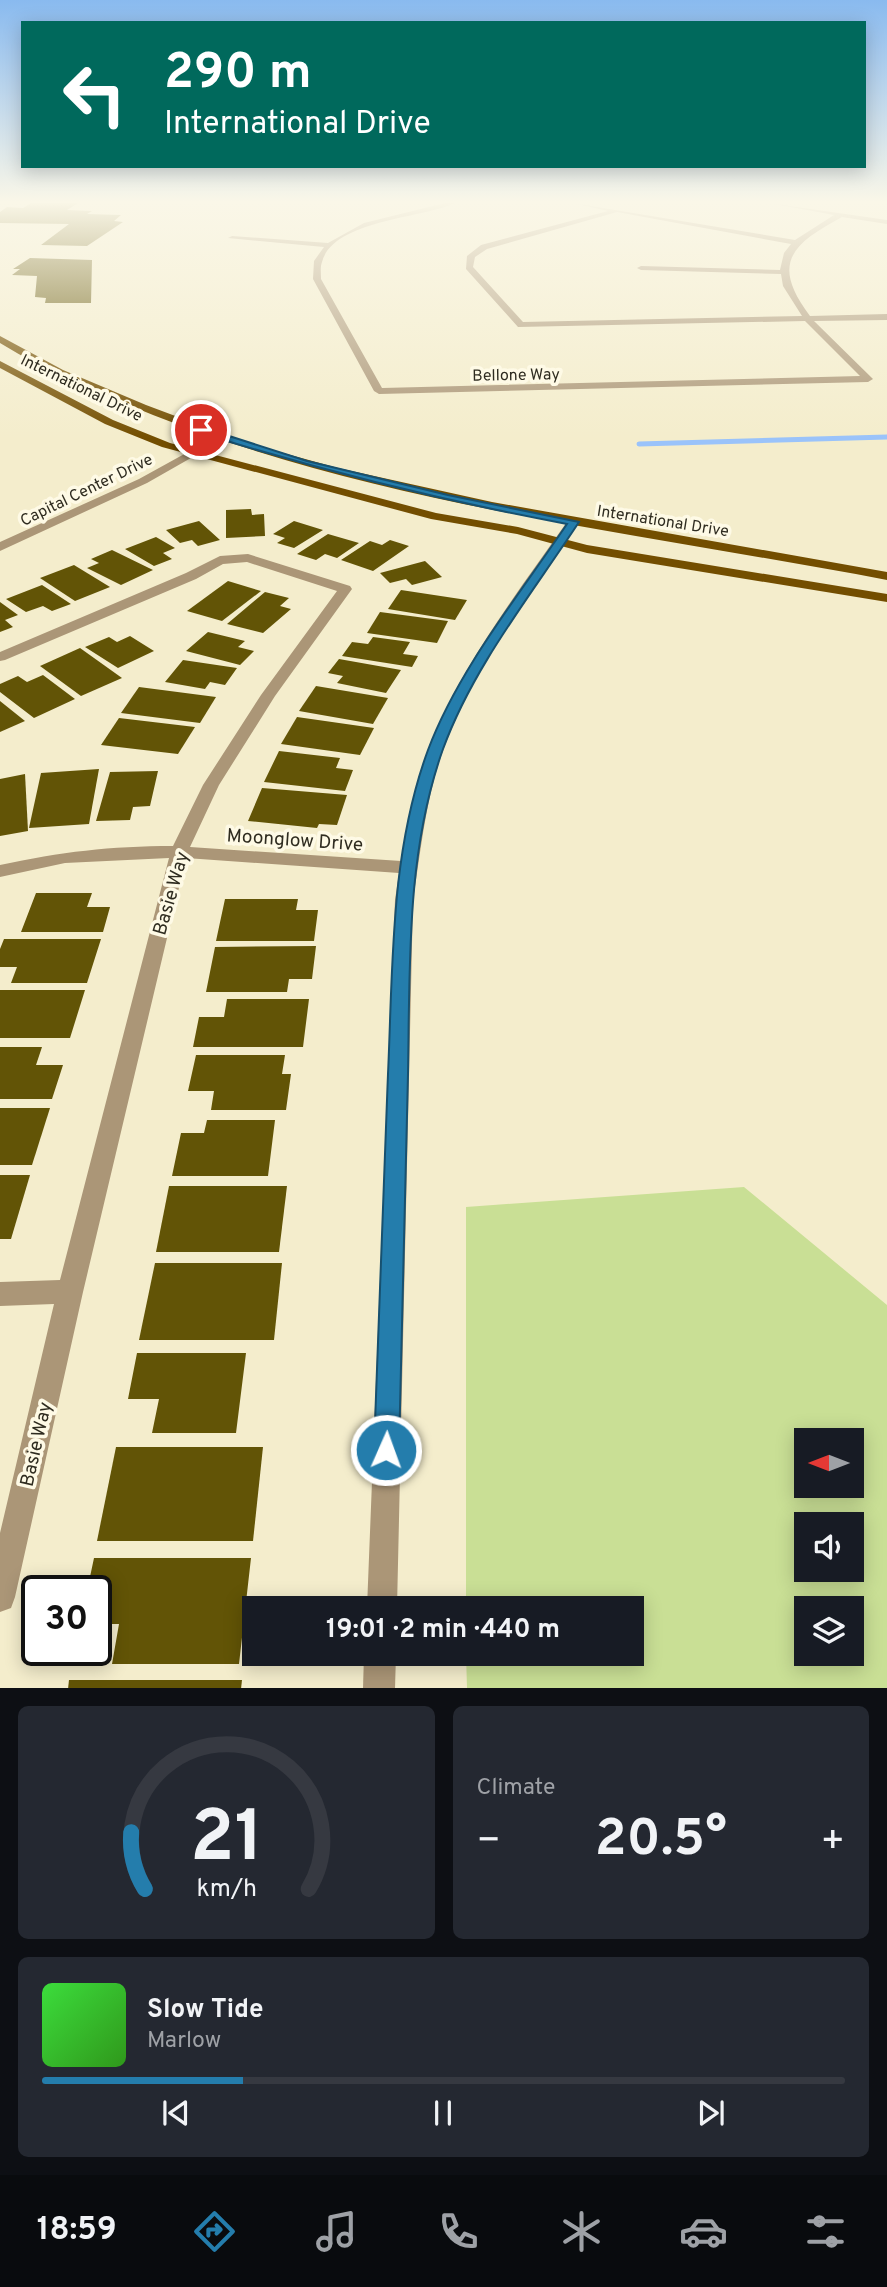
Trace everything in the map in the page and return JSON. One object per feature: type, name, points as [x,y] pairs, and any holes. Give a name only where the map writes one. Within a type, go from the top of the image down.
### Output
[{"type":"main road","name":"International Drive","points":[[0,340],[85,384],[220,438],[304,463],[448,498],[887,576]]},
{"type":"main road","points":[[0,353],[46,366]]},
{"type":"main road","name":"International Drive","points":[[0,365],[109,422],[166,445],[435,516],[587,549],[887,598]]},
{"type":"street","name":"Bellone Way","points":[[319,282],[379,391],[868,379],[808,319]]},
{"type":"street","points":[[482,282],[521,325],[887,317]]},
{"type":"street","points":[[786,282],[789,293],[808,319]]},
{"type":"street","name":"Capital Center Drive","points":[[0,547],[88,508],[220,438]]},
{"type":"street","points":[[382,1596],[404,900],[420,798],[436,748],[476,668],[573,522]]},
{"type":"street","name":"Basie Way","points":[[0,657],[191,576],[220,560],[248,558],[345,589],[268,695],[218,773],[179,852],[70,1292],[0,1597]]},
{"type":"street","name":"Moonglow Drive","points":[[0,871],[65,857],[127,852],[179,852],[409,868]]},
{"type":"street","points":[[0,1294],[70,1292]]},
{"type":"street","points":[[379,1688],[380,1666]]},
{"type":"green space","points":[[744,1187],[887,1305],[887,1688],[467,1688],[466,1666],[644,1666],[644,1596],[466,1596],[466,1207]]},
{"type":"building","points":[[36,282],[91,282],[91,303],[45,303],[46,298],[35,297]]},
{"type":"building","points":[[251,509],[252,515],[264,514],[265,536],[226,538],[226,510]]},
{"type":"building","points":[[199,521],[220,540],[198,546],[192,540],[180,543],[166,530]]},
{"type":"building","points":[[294,521],[323,530],[294,548],[277,543],[285,538],[273,534]]},
{"type":"building","points":[[328,534],[359,543],[337,558],[325,554],[316,560],[297,554]]},
{"type":"building","points":[[156,537],[175,548],[163,553],[172,559],[154,566],[125,549]]},
{"type":"building","points":[[390,540],[409,546],[373,571],[341,560],[370,541],[382,545]]},
{"type":"building","points":[[112,550],[153,570],[121,585],[87,568],[99,563],[91,559]]},
{"type":"building","points":[[425,561],[442,577],[412,585],[406,579],[390,583],[380,573]]},
{"type":"building","points":[[74,565],[110,587],[75,601],[40,578]]},
{"type":"building","points":[[228,581],[261,591],[222,621],[187,611]]},
{"type":"building","points":[[42,585],[71,604],[52,611],[43,606],[26,612],[6,599]]},
{"type":"building","points":[[401,590],[467,600],[455,620],[388,609]]},
{"type":"building","points":[[265,592],[289,598],[280,606],[291,609],[263,633],[227,624]]},
{"type":"building","points":[[0,602],[18,615],[5,620],[13,627],[0,632]]},
{"type":"building","points":[[380,612],[448,621],[437,643],[367,633]]},
{"type":"building","points":[[208,632],[245,641],[238,647],[254,651],[240,665],[186,651]]},
{"type":"building","points":[[130,636],[154,651],[118,668],[85,647],[109,637],[117,642]]},
{"type":"building","points":[[373,637],[410,642],[403,654],[418,656],[412,667],[342,656],[352,642],[368,644]]},
{"type":"building","points":[[80,648],[122,678],[81,696],[40,666]]},
{"type":"building","points":[[339,659],[401,670],[386,693],[337,683],[343,676],[328,673]]},
{"type":"building","points":[[183,660],[237,668],[225,685],[210,682],[205,689],[165,682]]},
{"type":"building","points":[[43,675],[75,699],[34,718],[0,692],[0,684],[18,676],[27,682]]},
{"type":"building","points":[[316,686],[388,698],[373,724],[299,711]]},
{"type":"building","points":[[139,687],[216,697],[200,723],[121,713]]},
{"type":"building","points":[[0,701],[25,721],[0,732]]},
{"type":"building","points":[[297,717],[374,728],[360,755],[281,744]]},
{"type":"building","points":[[119,718],[195,727],[178,754],[101,745]]},
{"type":"building","points":[[279,751],[340,758],[336,768],[353,770],[345,791],[264,782]]},
{"type":"building","points":[[99,769],[89,824],[29,828],[41,773]]},
{"type":"building","points":[[158,771],[150,806],[133,807],[130,820],[96,821],[110,772]]},
{"type":"building","points":[[25,774],[28,831],[0,836],[0,779]]},
{"type":"building","points":[[262,788],[347,795],[337,825],[319,824],[317,828],[248,821]]},
{"type":"building","points":[[36,893],[92,893],[87,907],[110,907],[103,932],[21,932]]},
{"type":"building","points":[[225,899],[298,899],[296,910],[318,910],[314,941],[216,941]]},
{"type":"building","points":[[4,939],[101,939],[87,983],[11,983],[17,967],[0,967],[0,949]]},
{"type":"building","points":[[316,946],[312,979],[289,979],[287,992],[206,992],[215,947]]},
{"type":"building","points":[[0,990],[85,990],[70,1038],[0,1038]]},
{"type":"building","points":[[227,999],[309,999],[303,1047],[193,1047],[199,1017],[224,1017]]},
{"type":"building","points":[[0,1047],[42,1047],[36,1065],[63,1065],[52,1099],[0,1099]]},
{"type":"building","points":[[196,1055],[285,1055],[282,1074],[291,1074],[286,1110],[211,1110],[214,1091],[188,1091]]},
{"type":"building","points":[[0,1108],[50,1108],[32,1165],[0,1165]]},
{"type":"building","points":[[207,1120],[275,1120],[268,1176],[172,1176],[181,1133],[204,1133]]},
{"type":"building","points":[[0,1175],[30,1175],[11,1239],[0,1239]]},
{"type":"building","points":[[169,1186],[287,1186],[279,1252],[156,1252]]},
{"type":"building","points":[[155,1263],[282,1263],[274,1340],[139,1340]]},
{"type":"building","points":[[137,1353],[246,1353],[236,1433],[152,1433],[159,1399],[128,1399]]},
{"type":"building","points":[[116,1447],[263,1447],[253,1541],[97,1541]]},
{"type":"building","points":[[94,1558],[251,1558],[247,1596],[242,1596],[239,1664],[112,1664],[119,1624],[112,1624],[112,1575],[90,1575]]},
{"type":"building","points":[[69,1680],[242,1680],[241,1688],[68,1688]]},
{"type":"waterway","points":[[639,444],[887,437]]},
{"type":"route","points":[[201,430],[304,463],[448,498],[573,522],[476,668],[436,748],[420,798],[404,900],[386,1450]]}]
